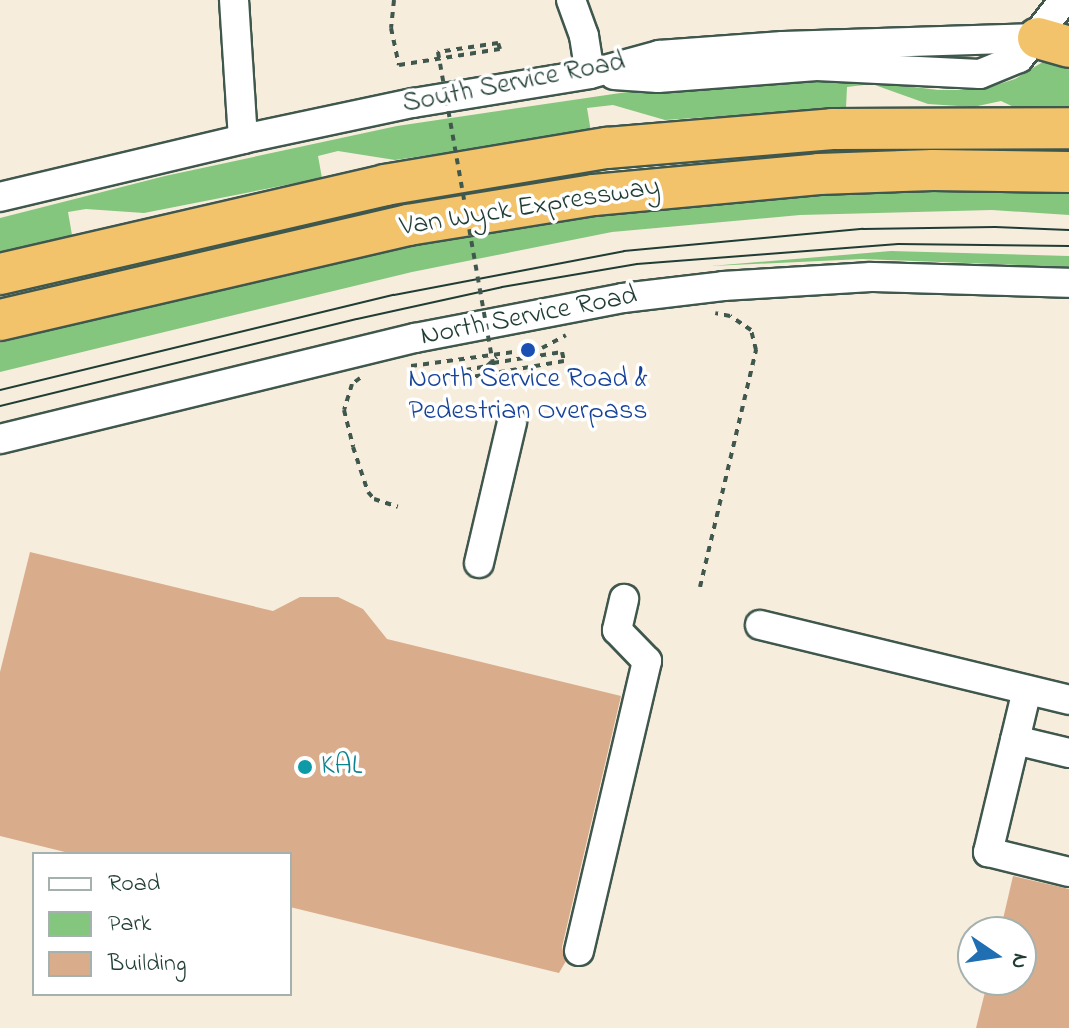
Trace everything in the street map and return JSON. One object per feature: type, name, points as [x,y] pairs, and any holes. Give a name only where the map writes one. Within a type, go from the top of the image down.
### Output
[{"type":"highway","name":"Van Wyck Expressway","points":[[0,274],[309,201],[458,171],[607,148],[832,129],[1069,128]]},
{"type":"highway","name":"Van Wyck Expressway","points":[[0,320],[378,232],[594,195],[794,175],[933,170],[1069,172]]},
{"type":"street","points":[[234,0],[243,139]]},
{"type":"street","points":[[571,0],[584,36],[590,74]]},
{"type":"street","points":[[1053,42],[1064,0]]},
{"type":"street","name":"South Service Road","points":[[0,197],[243,139],[413,103],[590,74],[659,55],[695,51],[1053,42]]},
{"type":"street","name":"North Service Road","points":[[0,439],[415,338],[623,298],[723,286],[857,278],[966,277],[1069,283]]},
{"type":"street","points":[[479,563],[512,422]]},
{"type":"street","points":[[579,951],[647,661],[617,630],[624,599]]},
{"type":"street","points":[[760,625],[1069,700]]},
{"type":"street","points":[[1027,690],[988,852],[1069,872]]},
{"type":"street","points":[[1015,740],[1069,753]]},
{"type":"path","points":[[394,0],[391,28],[399,65],[500,49],[498,43],[438,52],[493,363],[495,375]]},
{"type":"path","points":[[700,587],[756,350],[751,330],[730,316],[706,310]]},
{"type":"path","points":[[401,367],[542,348],[578,328]]},
{"type":"path","points":[[493,363],[562,352],[564,361],[431,384],[430,377],[487,366],[499,356]]},
{"type":"path","points":[[364,375],[352,384],[346,396],[344,410],[353,447],[368,492],[374,499],[398,507]]},
{"type":"green space","points":[[1054,55],[1069,58],[1069,109],[1020,110],[1001,101],[973,107],[928,104],[872,84],[847,87],[846,108],[665,120],[613,105],[587,108],[591,132],[395,160],[338,151],[318,156],[322,178],[144,213],[86,209],[68,212],[72,235],[0,252],[0,218],[165,176],[397,126],[668,86],[797,77],[849,79],[938,90],[981,90],[1015,79]]},
{"type":"green space","points":[[1002,189],[1069,194],[1069,215],[992,210],[800,215],[612,232],[412,272],[0,372],[0,343],[342,259],[518,224],[752,196]]},
{"type":"green space","points":[[891,251],[1069,256],[1069,267],[862,259],[711,266]]},
{"type":"building","name":"KAL","points":[[30,552],[273,611],[300,597],[338,597],[363,609],[387,639],[621,696],[562,947],[566,961],[559,973],[292,907],[292,852],[65,852],[0,836],[0,672]]},
{"type":"building","points":[[1013,876],[1069,889],[1069,1028],[976,1028],[984,996],[1037,996],[1037,916],[1004,916]]},
{"type":"tram line","points":[[0,390],[394,295],[624,251],[863,229],[995,227],[1069,230]]},
{"type":"tram line","points":[[0,406],[357,319],[502,287],[637,264],[898,244],[1069,246]]},
{"type":"place","name":"North Service Road & Pedestrian Overpass","points":[[528,350]]},
{"type":"place","name":"KAL","points":[[305,767]]}]
